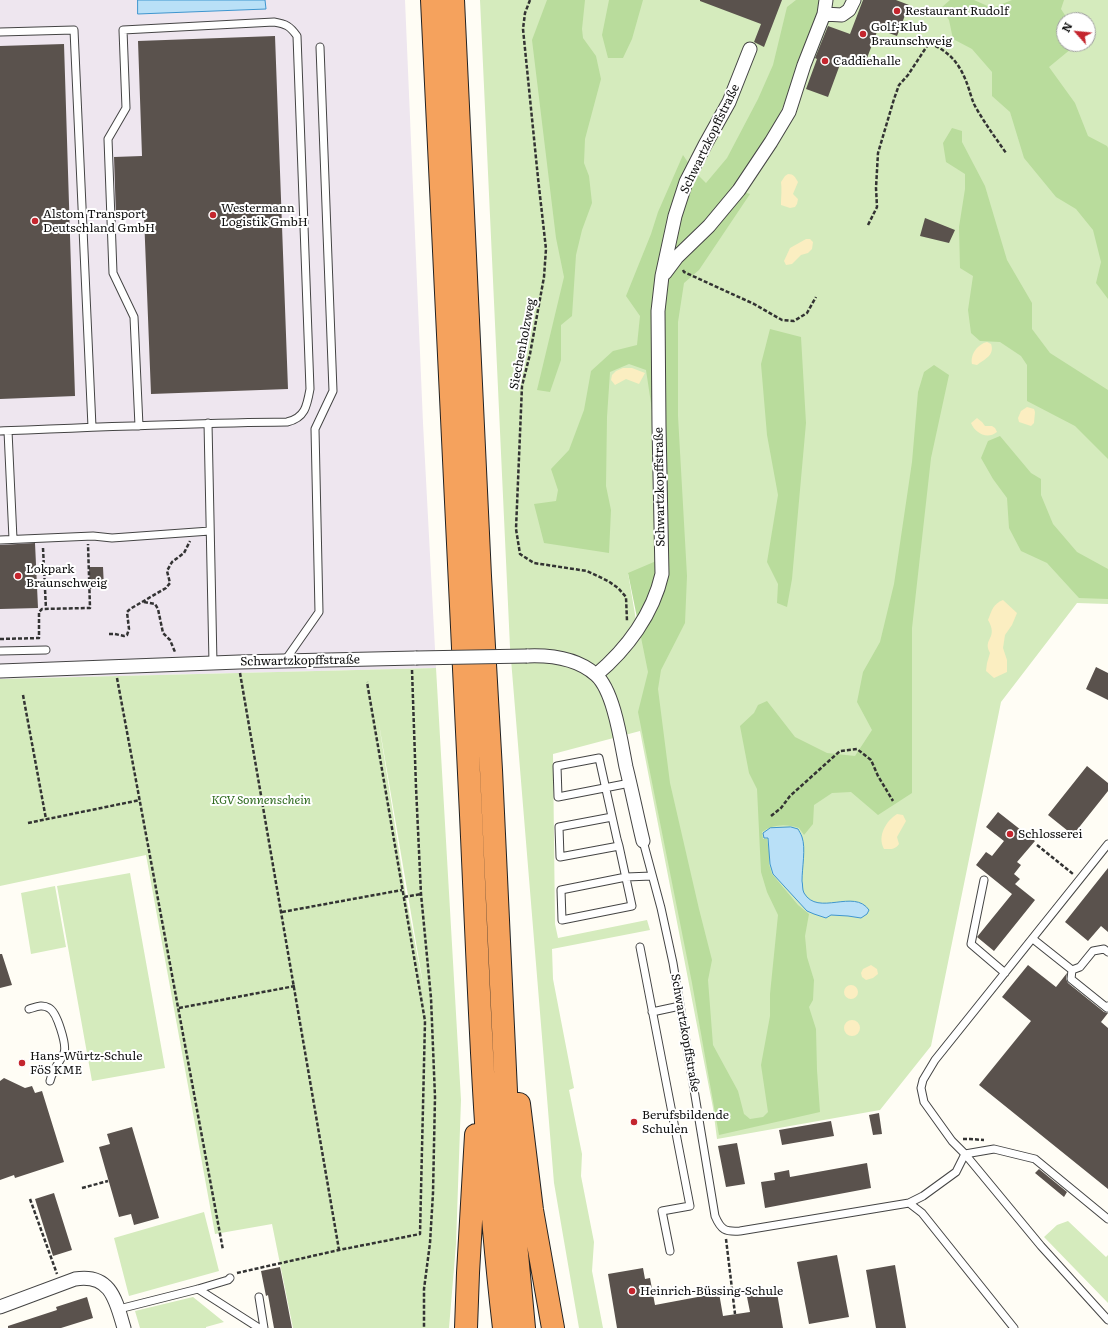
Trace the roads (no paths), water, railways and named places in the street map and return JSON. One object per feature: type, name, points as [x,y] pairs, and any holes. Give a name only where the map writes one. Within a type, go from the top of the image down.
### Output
[{"type":"highway","points":[[432,0],[483,1062],[495,1253],[504,1328]]},
{"type":"highway","points":[[453,0],[502,1019],[512,1201],[524,1328]]},
{"type":"highway","points":[[502,1019],[516,1075],[532,1210],[553,1328]]},
{"type":"highway","points":[[466,1328],[475,1151],[483,1062]]},
{"type":"street","points":[[662,276],[677,257],[709,226],[739,190],[789,112],[804,65],[824,14],[826,0]]},
{"type":"street","points":[[824,14],[842,15],[849,10],[854,0]]},
{"type":"street","name":"Schwartzkopffstraße","points":[[596,675],[611,663],[628,642],[652,605],[659,588],[662,574],[658,311],[662,276],[675,216],[686,182],[705,144],[729,102],[750,49]]},
{"type":"street","name":"Schwartzkopffstraße","points":[[0,671],[239,662],[553,656],[578,664],[596,675],[604,685],[610,700],[643,841]]},
{"type":"street","points":[[0,1307],[82,1277],[100,1281],[106,1285],[115,1298],[124,1328]]},
{"type":"lane","points":[[0,431],[92,428],[139,426],[208,423],[287,422],[295,420],[302,414],[308,403],[310,389],[297,36],[285,24],[274,22],[122,30],[126,108],[108,139],[113,273],[134,317],[139,426]]},
{"type":"lane","points":[[0,32],[74,30],[92,428]]},
{"type":"lane","points":[[284,662],[319,612],[315,429],[333,391],[320,47]]},
{"type":"lane","points":[[208,423],[213,664]]},
{"type":"lane","points":[[8,431],[13,539]]},
{"type":"lane","points":[[0,540],[93,536],[112,538],[210,531]]},
{"type":"lane","points":[[0,651],[46,650]]},
{"type":"lane","points":[[630,782],[606,787],[558,796],[557,766],[599,758],[606,787],[612,817],[626,877],[632,906],[562,920],[561,890],[626,877],[652,876]]},
{"type":"lane","points":[[612,817],[559,828],[560,857],[619,846]]},
{"type":"lane","name":"Schwartzkopffstraße","points":[[643,841],[667,936],[715,1216],[719,1225],[725,1230],[740,1232],[909,1203]]},
{"type":"lane","points":[[1108,844],[1034,939],[935,1060],[923,1080],[921,1088],[924,1102],[952,1141],[965,1154],[1041,1246],[1108,1320]]},
{"type":"lane","points":[[984,880],[971,944],[1005,973]]},
{"type":"lane","points":[[1034,939],[1072,970]]},
{"type":"lane","points":[[640,947],[690,1206],[662,1211],[670,1251]]},
{"type":"lane","points":[[1072,970],[1080,966],[1093,951],[1104,948],[1108,952]]},
{"type":"lane","points":[[1072,970],[1071,979],[1106,1008],[1108,1006]]},
{"type":"lane","points":[[29,1009],[38,1006],[45,1006],[51,1008],[56,1014],[65,1045],[64,1053],[52,1072],[50,1081]]},
{"type":"lane","points":[[652,1012],[680,1006]]},
{"type":"lane","points":[[965,1154],[994,1149],[1035,1159],[1108,1219]]},
{"type":"lane","points":[[965,1154],[956,1172],[923,1196],[909,1203],[922,1213],[1014,1328]]},
{"type":"lane","points":[[118,1309],[198,1289],[228,1280],[230,1278]]},
{"type":"lane","points":[[198,1289],[259,1328]]},
{"type":"lane","points":[[259,1297],[264,1328]]},
{"type":"water","points":[[138,0],[265,0],[266,9],[138,14]]},
{"type":"water","points":[[791,827],[798,829],[802,836],[804,852],[802,881],[803,890],[810,900],[818,903],[854,901],[862,904],[869,910],[867,914],[861,918],[831,915],[826,918],[814,914],[807,911],[773,874],[770,864],[768,838],[764,838],[763,833],[770,828]]},
{"type":"place","name":"Restaurant Rudolf","points":[[897,11]]},
{"type":"place","name":"Golf-Klub Braunschweig","points":[[863,34]]},
{"type":"place","name":"Caddiehalle","points":[[825,61]]},
{"type":"place","name":"Westermann Logistik GmbH","points":[[213,215]]},
{"type":"place","name":"Alstom Transport Deutschland GmbH","points":[[35,221]]},
{"type":"place","name":"Lokpark Braunschweig","points":[[18,576]]},
{"type":"place","name":"Schlosserei","points":[[1010,834]]},
{"type":"place","name":"Hans-Würtz-Schule FöS KME","points":[[22,1063]]},
{"type":"place","name":"Berufsbildende Schulen","points":[[634,1122]]},
{"type":"place","name":"Heinrich-Büssing-Schule","points":[[632,1291]]},
{"type":"park label","name":"KGV Sonnenschein","points":[[261,800]]}]
